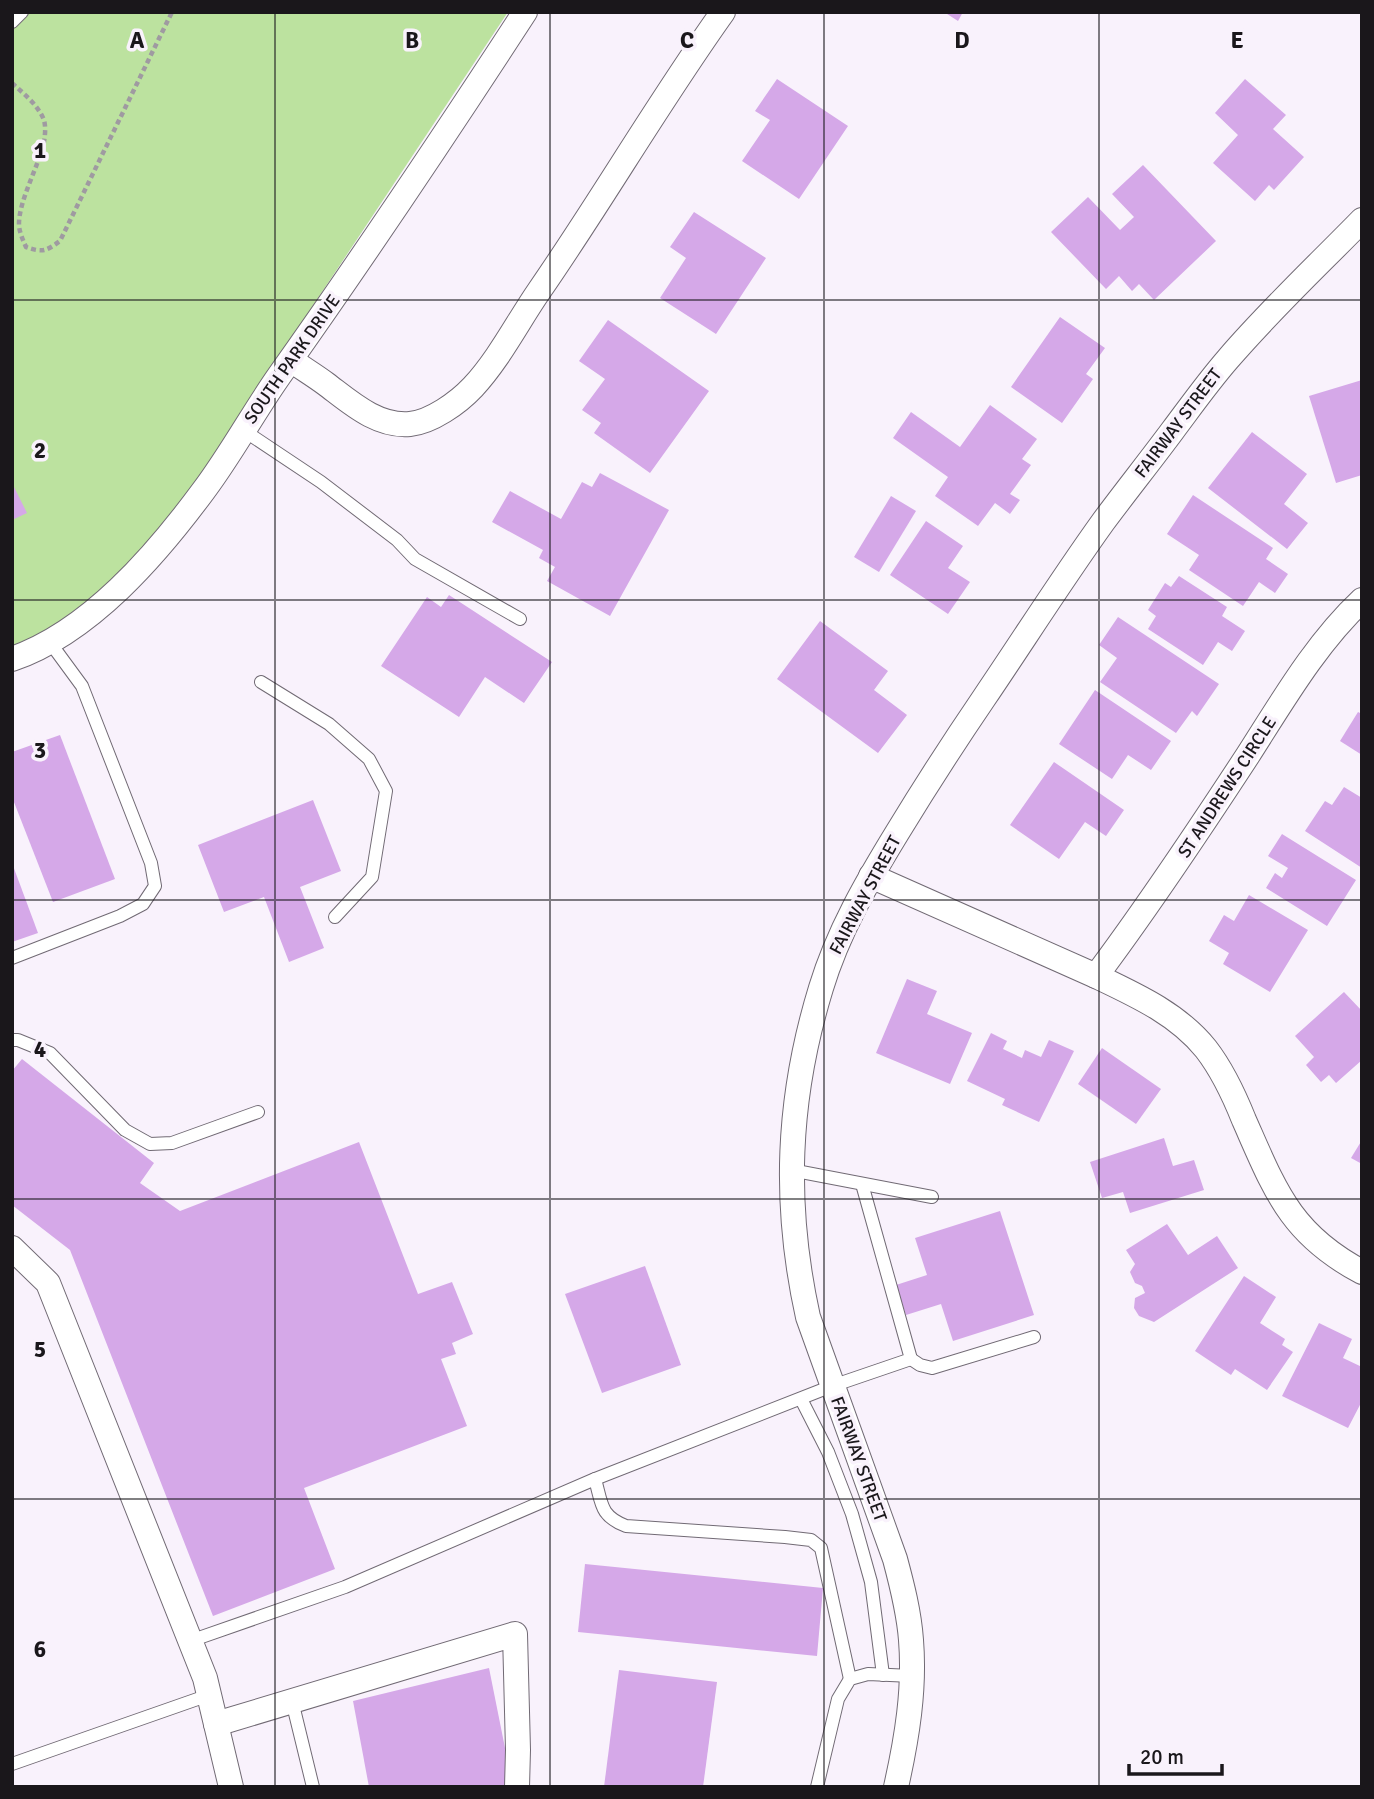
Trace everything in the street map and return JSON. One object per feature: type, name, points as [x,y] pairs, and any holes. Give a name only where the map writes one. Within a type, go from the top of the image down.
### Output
[{"type":"street","name":"SOUTH PARK DRIVE","points":[[12,659],[27,654],[67,631],[104,604],[138,569],[204,489],[525,12]]},
{"type":"street","points":[[291,360],[355,405],[388,422],[413,424],[425,421],[438,415],[464,395],[493,361],[723,12]]},
{"type":"street","name":"FAIRWAY STREET","points":[[896,1787],[904,1754],[912,1676],[911,1638],[905,1599],[895,1559],[808,1317],[794,1237],[791,1170],[794,1112],[800,1069],[821,985],[835,948],[871,876],[967,723],[1102,523],[1226,361],[1362,220]]},
{"type":"street","name":"ST ANDREWS CIRCLE","points":[[1096,976],[1148,906],[1324,642],[1362,600]]},
{"type":"street","points":[[871,876],[1096,976],[1147,1001],[1178,1022],[1205,1048],[1227,1079],[1269,1177],[1286,1207],[1306,1233],[1332,1254],[1362,1272]]},
{"type":"street","points":[[12,1248],[48,1283],[205,1678],[231,1787]]},
{"type":"street","points":[[216,1724],[515,1634],[517,1787]]},
{"type":"lane","points":[[12,22],[22,12]]},
{"type":"lane","points":[[243,430],[321,482],[397,540],[415,559],[520,619]]},
{"type":"lane","points":[[12,958],[144,904],[155,886],[151,863],[82,686],[49,641]]},
{"type":"lane","points":[[261,682],[328,724],[369,759],[386,791],[372,877],[335,917]]},
{"type":"lane","points":[[12,1040],[50,1053],[125,1130],[150,1144],[172,1143],[258,1112]]},
{"type":"lane","points":[[791,1170],[932,1198]]},
{"type":"lane","points":[[863,1184],[911,1359],[932,1368],[1034,1337]]},
{"type":"lane","points":[[190,1642],[345,1587],[595,1479],[832,1386],[911,1359]]},
{"type":"lane","points":[[801,1399],[828,1452],[852,1514],[871,1583],[883,1675]]},
{"type":"lane","points":[[595,1479],[604,1512],[612,1520],[626,1526],[785,1537],[811,1541],[821,1548],[850,1679],[838,1699],[817,1787]]},
{"type":"lane","points":[[850,1679],[868,1674],[912,1676]]},
{"type":"lane","points":[[12,1763],[209,1695]]},
{"type":"lane","points":[[292,1702],[313,1787]]},
{"type":"path","points":[[12,83],[32,102],[45,123],[46,133],[40,158],[22,206],[19,224],[20,236],[26,247],[46,251],[60,241],[173,12]]},
{"type":"green space","points":[[12,12],[508,12],[138,569],[12,655]]},
{"type":"building","points":[[944,12],[963,12],[958,21]]},
{"type":"building","points":[[777,79],[848,126],[799,199],[742,161],[770,120],[755,111]]},
{"type":"building","points":[[1245,79],[1286,115],[1273,129],[1304,157],[1274,190],[1269,185],[1255,201],[1213,163],[1238,135],[1215,113]]},
{"type":"building","points":[[1143,165],[1216,241],[1154,300],[1139,284],[1132,291],[1119,276],[1106,289],[1051,232],[1088,197],[1120,230],[1134,217],[1112,194]]},
{"type":"building","points":[[694,212],[766,258],[716,334],[660,298],[686,258],[670,247]]},
{"type":"building","points":[[1060,317],[1105,348],[1086,374],[1093,379],[1062,423],[1011,387]]},
{"type":"building","points":[[608,320],[709,391],[650,473],[594,433],[601,423],[582,410],[605,379],[579,361]]},
{"type":"building","points":[[1362,380],[1362,475],[1336,483],[1309,396]]},
{"type":"building","points":[[990,405],[1037,439],[1022,459],[1031,465],[1010,494],[1020,500],[1010,514],[995,503],[978,526],[935,496],[948,477],[893,438],[911,412],[960,447]]},
{"type":"building","points":[[1252,432],[1307,474],[1284,504],[1308,523],[1287,549],[1208,488]]},
{"type":"building","points":[[600,473],[669,510],[610,616],[547,581],[555,567],[539,558],[543,550],[492,522],[510,491],[561,519],[582,482],[592,487]]},
{"type":"building","points":[[12,483],[27,513],[12,520]]},
{"type":"building","points":[[1193,495],[1273,548],[1266,559],[1288,574],[1275,593],[1259,582],[1243,606],[1189,570],[1199,555],[1167,534]]},
{"type":"building","points":[[891,496],[916,511],[879,572],[854,557]]},
{"type":"building","points":[[926,521],[963,546],[948,568],[970,582],[948,614],[890,575]]},
{"type":"building","points":[[1179,576],[1227,607],[1222,616],[1245,631],[1232,651],[1218,642],[1203,665],[1148,629],[1156,616],[1148,610],[1165,583],[1171,587]]},
{"type":"building","points":[[449,595],[552,662],[524,703],[485,677],[459,717],[381,666],[427,597],[441,607]]},
{"type":"building","points":[[1118,617],[1219,684],[1197,716],[1192,711],[1176,733],[1100,682],[1117,658],[1099,645]]},
{"type":"building","points":[[820,621],[888,671],[874,690],[907,715],[878,753],[777,679]]},
{"type":"building","points":[[1095,690],[1171,741],[1151,770],[1128,755],[1112,779],[1059,744]]},
{"type":"building","points":[[1358,712],[1362,714],[1362,755],[1340,741]]},
{"type":"building","points":[[60,735],[115,879],[53,902],[12,797],[12,752]]},
{"type":"building","points":[[1054,762],[1124,810],[1106,836],[1085,822],[1059,859],[1010,825]]},
{"type":"building","points":[[1344,787],[1362,798],[1362,868],[1305,831],[1325,801],[1332,805]]},
{"type":"building","points":[[313,800],[341,871],[300,887],[324,948],[289,962],[264,897],[224,912],[198,845]]},
{"type":"building","points":[[1282,834],[1356,880],[1327,926],[1266,888],[1275,873],[1282,878],[1288,868],[1268,856]]},
{"type":"building","points":[[12,863],[38,933],[12,942]]},
{"type":"building","points":[[1249,895],[1308,930],[1270,992],[1223,964],[1229,953],[1209,941],[1224,915],[1234,921]]},
{"type":"building","points":[[907,979],[937,991],[927,1014],[972,1033],[950,1084],[876,1053]]},
{"type":"building","points":[[1344,992],[1362,1011],[1362,1060],[1336,1083],[1329,1075],[1321,1082],[1306,1065],[1314,1057],[1295,1036]]},
{"type":"building","points":[[991,1033],[1007,1041],[1003,1049],[1022,1058],[1025,1050],[1041,1057],[1049,1040],[1074,1051],[1039,1122],[1002,1105],[1005,1099],[967,1081]]},
{"type":"building","points":[[1102,1048],[1161,1089],[1136,1124],[1078,1084]]},
{"type":"building","points":[[22,1059],[154,1163],[140,1183],[180,1211],[359,1142],[418,1294],[452,1282],[473,1334],[452,1343],[456,1354],[441,1359],[467,1426],[304,1488],[335,1569],[213,1616],[70,1250],[12,1205],[12,1071]]},
{"type":"building","points":[[1164,1138],[1173,1166],[1194,1160],[1204,1190],[1130,1213],[1123,1192],[1102,1198],[1090,1162]]},
{"type":"building","points":[[1362,1140],[1362,1164],[1351,1158]]},
{"type":"building","points":[[1000,1211],[1034,1315],[953,1341],[941,1304],[906,1315],[896,1285],[927,1275],[915,1238]]},
{"type":"building","points":[[1167,1224],[1188,1255],[1217,1236],[1238,1268],[1154,1322],[1139,1316],[1134,1308],[1135,1298],[1145,1293],[1142,1286],[1135,1283],[1130,1272],[1135,1264],[1126,1250]]},
{"type":"building","points":[[645,1266],[681,1365],[602,1393],[565,1294]]},
{"type":"building","points":[[1244,1276],[1276,1297],[1260,1323],[1285,1339],[1282,1345],[1293,1352],[1267,1390],[1235,1369],[1231,1375],[1195,1351]]},
{"type":"building","points":[[1319,1323],[1352,1339],[1343,1358],[1362,1367],[1362,1401],[1348,1428],[1282,1396]]},
{"type":"building","points":[[585,1564],[823,1588],[817,1656],[578,1632]]},
{"type":"building","points":[[489,1668],[510,1773],[503,1787],[369,1787],[353,1701]]},
{"type":"building","points":[[619,1670],[717,1682],[703,1787],[604,1787]]}]
